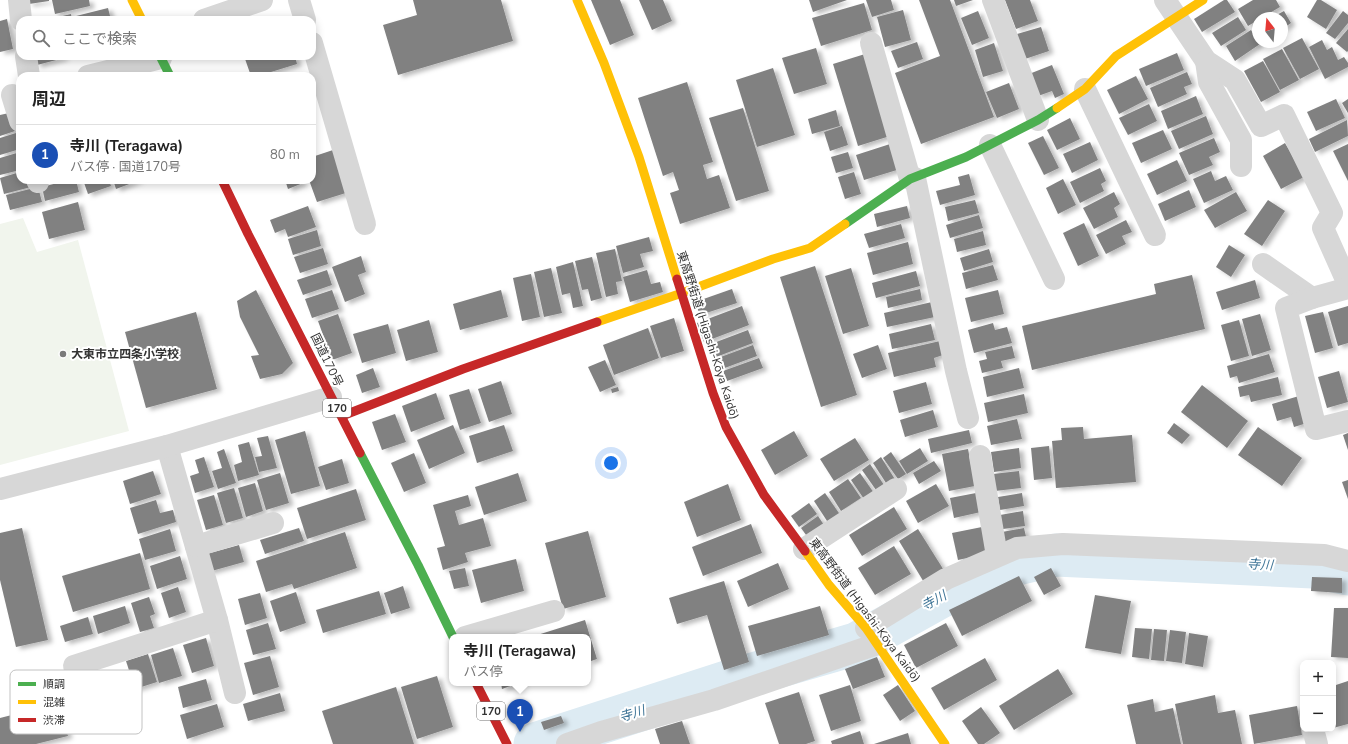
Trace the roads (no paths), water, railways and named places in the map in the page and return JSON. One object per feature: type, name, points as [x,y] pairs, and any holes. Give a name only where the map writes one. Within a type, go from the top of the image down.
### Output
[{"type":"main road","points":[[132,0],[140,16]]},
{"type":"main road","name":"東高野街道 (Higashi-Kōya Kaidō)","points":[[577,0],[604,63],[639,157],[713,393],[726,427],[764,495],[829,585],[871,636],[910,691],[944,744]]},
{"type":"main road","points":[[336,407],[396,396],[463,369],[682,293],[773,259],[810,248],[913,178],[966,157],[1038,120],[1085,89],[1116,56],[1171,8],[1203,0]]},
{"type":"main road","name":"国道170号","points":[[224,184],[336,407],[418,565],[452,634]]},
{"type":"main road","name":"170","points":[[478,686],[506,742]]},
{"type":"street","points":[[19,0],[21,16]]},
{"type":"street","points":[[216,16],[262,0]]},
{"type":"street","points":[[299,0],[304,16]]},
{"type":"street","points":[[993,0],[1038,120]]},
{"type":"street","points":[[1171,8],[1206,61],[1235,80],[1261,126],[1284,115],[1332,213],[1323,228],[1348,284]]},
{"type":"street","points":[[871,43],[913,178],[968,418]]},
{"type":"street","points":[[316,57],[365,224]]},
{"type":"street","points":[[27,60],[28,72]]},
{"type":"street","points":[[1206,61],[1209,82],[1241,140],[1242,166]]},
{"type":"street","points":[[111,72],[164,63]]},
{"type":"street","points":[[1085,89],[1154,235]]},
{"type":"street","points":[[11,96],[16,110]]},
{"type":"street","points":[[990,145],[1054,279]]},
{"type":"street","points":[[1263,264],[1312,298]]},
{"type":"street","points":[[1348,288],[1312,298],[1286,308],[1316,429],[1348,421]]},
{"type":"street","points":[[0,489],[167,446],[336,407]]},
{"type":"street","points":[[167,446],[217,620],[235,693]]},
{"type":"street","points":[[980,456],[997,556]]},
{"type":"street","points":[[804,549],[896,488]]},
{"type":"street","points":[[196,546],[272,523]]},
{"type":"street","points":[[567,744],[601,732],[714,700],[871,636],[946,579],[1017,548],[1063,544],[1324,555],[1348,561]]},
{"type":"street","points":[[477,634],[554,612]]},
{"type":"street","points":[[74,666],[217,620]]},
{"type":"street","points":[[1314,732],[1317,744]]},
{"type":"waterway","name":"寺川","points":[[535,744],[736,679],[856,644],[987,571],[1056,555],[1313,567],[1348,574]]},
{"type":"place","name":"大東市立四条小学校","points":[[63,354]]},
{"type":"place","name":"寺川 (Teragawa)","points":[[520,732]]}]
